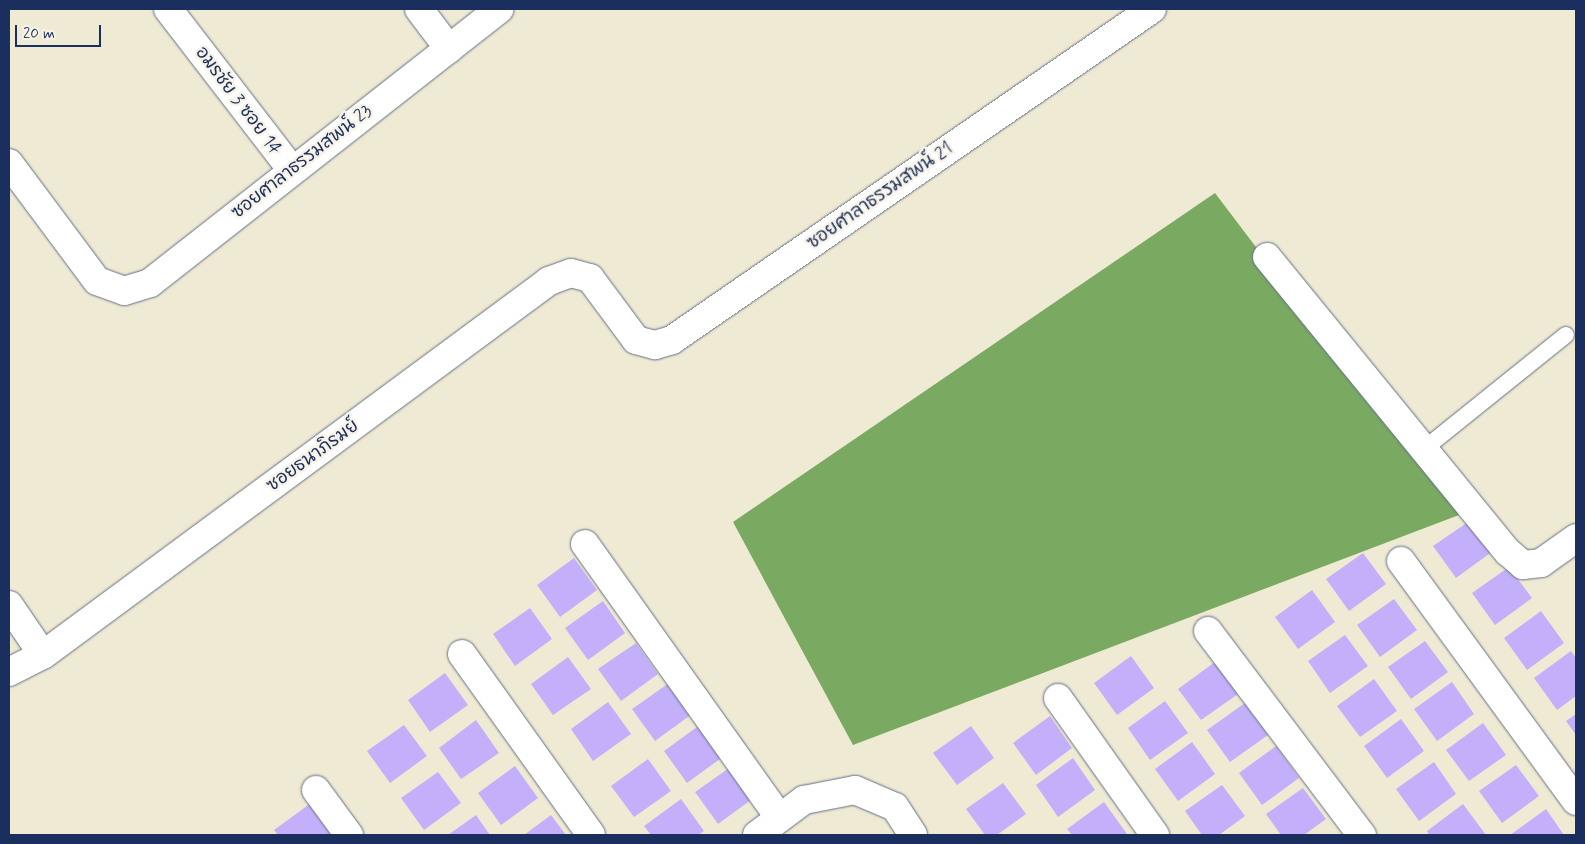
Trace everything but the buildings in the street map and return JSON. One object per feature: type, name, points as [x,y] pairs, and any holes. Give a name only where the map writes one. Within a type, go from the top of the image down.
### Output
[{"type":"street","name":"อมรชัย 3 ซอย 14","points":[[168,9],[291,169]]},
{"type":"street","points":[[419,9],[449,49]]},
{"type":"street","name":"ซอยศาลาธรรมสพน์ 23","points":[[9,163],[97,281],[124,291],[150,283],[291,169],[500,9]]},
{"type":"street","name":"ซอยศาลาธรรมสพน์ 21","points":[[612,307],[636,340],[655,345],[672,340],[1152,9]]},
{"type":"street","points":[[1267,257],[1424,449],[1523,565],[1542,563],[1576,538]]},
{"type":"street","name":"ซอยธนาภิรมย์","points":[[9,672],[43,655],[549,281],[571,273],[590,278],[612,307]]},
{"type":"street","points":[[585,544],[780,818]]},
{"type":"street","points":[[1401,561],[1576,801]]},
{"type":"street","points":[[9,605],[43,655]]},
{"type":"street","points":[[1208,631],[1362,835]]},
{"type":"street","points":[[462,654],[591,835]]},
{"type":"street","points":[[1058,698],[1154,835]]},
{"type":"street","points":[[316,790],[349,835]]},
{"type":"street","points":[[757,835],[804,800],[855,790],[895,807],[913,835]]},
{"type":"lane","points":[[1424,449],[1566,335]]},
{"type":"green space","points":[[1215,193],[1459,515],[853,745],[733,522]]}]
